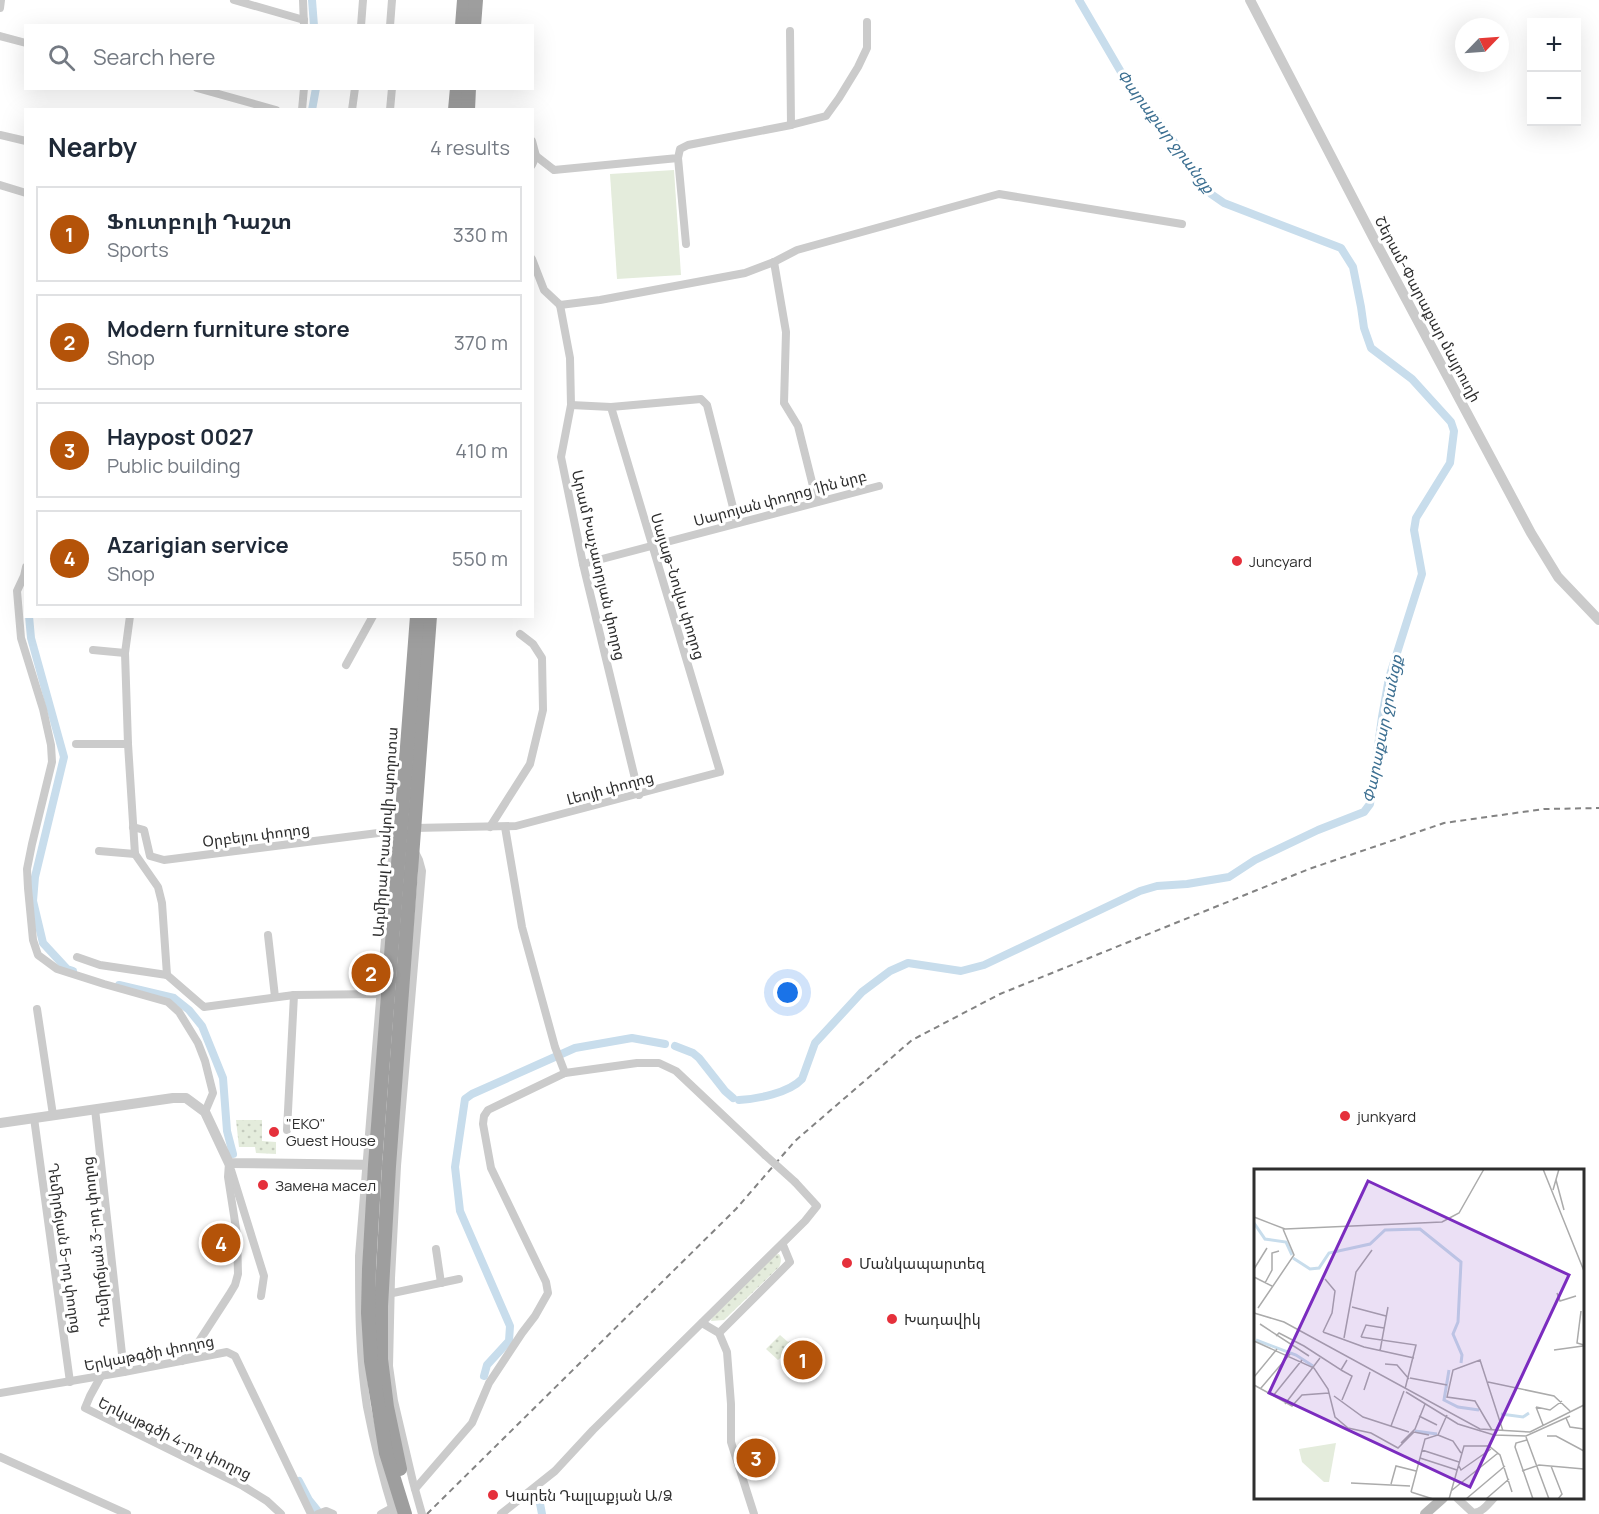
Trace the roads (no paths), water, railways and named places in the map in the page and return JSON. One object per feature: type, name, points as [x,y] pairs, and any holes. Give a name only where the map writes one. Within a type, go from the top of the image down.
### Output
[{"type":"highway","points":[[462,24],[464,0]]},
{"type":"highway","points":[[474,24],[476,0]]},
{"type":"highway","points":[[455,108],[457,90]]},
{"type":"highway","points":[[468,108],[469,90]]},
{"type":"highway","name":"Ադմիրալ Իսակովի պողոտա","points":[[407,837],[417,618]]},
{"type":"highway","name":"Ադմիրալ Իսակովի պողոտա","points":[[405,1506],[386,1453],[371,1361],[368,1313],[369,1269],[382,1165],[407,837],[430,618]]},
{"type":"highway","name":"Ադմիրալ Իսակովի պողոտա","points":[[382,1165],[386,1295],[381,1359],[387,1407],[405,1506]]},
{"type":"main road","points":[[1425,1514],[1441,1499]]},
{"type":"street","points":[[0,8],[1,0]]},
{"type":"street","points":[[234,0],[304,22],[303,0]]},
{"type":"street","points":[[361,24],[363,0]]},
{"type":"street","points":[[390,24],[392,0]]},
{"type":"street","name":"Շերամ-Փարաքար մայրուղի","points":[[1250,0],[1417,321],[1531,533],[1558,577],[1599,620]]},
{"type":"street","points":[[686,244],[678,158],[680,149],[688,145],[826,116],[858,67],[867,48],[867,22]]},
{"type":"street","points":[[790,31],[791,125]]},
{"type":"street","points":[[0,36],[24,42]]},
{"type":"street","points":[[204,90],[269,108]]},
{"type":"street","points":[[302,108],[304,90]]},
{"type":"street","points":[[352,108],[355,90]]},
{"type":"street","points":[[390,108],[392,90]]},
{"type":"street","points":[[0,135],[24,141]]},
{"type":"street","points":[[534,148],[536,156],[554,170],[678,158]]},
{"type":"street","points":[[534,160],[536,156]]},
{"type":"street","points":[[0,184],[24,192]]},
{"type":"street","points":[[534,264],[544,290],[560,305],[600,300],[745,273],[798,250],[999,194],[1182,224]]},
{"type":"street","points":[[774,262],[786,332],[784,403],[798,426],[818,502]]},
{"type":"street","name":"Արամ Խաչատրյան փողոց","points":[[560,305],[570,358],[571,405],[561,457],[583,564],[639,795]]},
{"type":"street","points":[[571,405],[612,407],[701,399],[707,405],[737,523]]},
{"type":"street","name":"Սայաթ-Նովա փողոց","points":[[612,407],[720,772]]},
{"type":"street","name":"Սարոյան փողոց 1ին նրբ","points":[[583,564],[879,486]]},
{"type":"street","points":[[24,572],[17,591],[21,638],[45,718],[52,762],[27,870],[33,939],[38,955],[57,969],[168,1002],[179,1012],[198,1043],[205,1061],[213,1093],[205,1112]]},
{"type":"street","points":[[130,618],[125,652],[135,854],[158,887],[162,903],[167,975]]},
{"type":"street","points":[[346,665],[372,618]]},
{"type":"street","points":[[490,827],[530,764],[543,710],[542,658],[533,644],[520,634]]},
{"type":"street","points":[[93,650],[125,652]]},
{"type":"street","points":[[76,744],[128,744]]},
{"type":"street","name":"Լեոյի փողոց","points":[[407,837],[516,826],[720,772]]},
{"type":"street","points":[[505,827],[522,927],[554,1043],[566,1073]]},
{"type":"street","name":"Օրբելու փողոց","points":[[133,828],[144,830],[150,855],[164,860],[407,837]]},
{"type":"street","points":[[407,837],[422,871],[382,1165],[380,994],[392,854],[407,837]]},
{"type":"street","points":[[99,851],[135,854]]},
{"type":"street","points":[[268,935],[275,997]]},
{"type":"street","points":[[77,957],[100,965],[167,975],[204,1007],[294,995],[380,994]]},
{"type":"street","points":[[288,1130],[294,995]]},
{"type":"street","points":[[37,1009],[52,1115]]},
{"type":"street","points":[[381,1514],[405,1506],[472,1423],[489,1383],[548,1293],[546,1282],[491,1168],[483,1124],[484,1116],[493,1107],[566,1073],[637,1063],[667,1066],[676,1071],[795,1182],[817,1206],[783,1245],[593,1430],[555,1471],[501,1514]]},
{"type":"street","points":[[0,1123],[179,1098],[186,1098],[193,1102],[205,1112],[229,1163],[264,1276],[261,1296]]},
{"type":"street","name":"Դեմիրճյան 3-րդ փողոց","points":[[95,1109],[124,1372]]},
{"type":"street","name":"Դեմիրճյան 5-րդ փողոց","points":[[34,1118],[70,1382]]},
{"type":"street","points":[[229,1163],[382,1165]]},
{"type":"street","points":[[181,1362],[194,1349],[235,1285],[238,1274],[237,1235],[228,1177],[229,1163]]},
{"type":"street","points":[[718,1333],[790,1262],[783,1245]]},
{"type":"street","points":[[436,1249],[441,1282]]},
{"type":"street","points":[[386,1295],[459,1279]]},
{"type":"street","points":[[702,1323],[718,1333],[727,1352],[731,1442],[754,1514]]},
{"type":"street","name":"Երկաթգծի փողոց","points":[[0,1393],[181,1362],[226,1352],[235,1356],[312,1514]]},
{"type":"street","name":"Երկաթգծի 4-րդ փողոց","points":[[101,1376],[85,1408],[243,1486],[267,1500],[281,1514]]},
{"type":"street","points":[[0,1457],[127,1514]]},
{"type":"street","points":[[1459,1499],[1475,1514],[1492,1499]]},
{"type":"street","points":[[405,1506],[422,1514]]},
{"type":"street","points":[[318,1514],[326,1511],[333,1514]]},
{"type":"waterway","points":[[312,0],[314,24]]},
{"type":"waterway","name":"Փարաքար ջրանցք","points":[[739,1100],[772,1094],[789,1088],[802,1079],[815,1043],[862,992],[890,971],[908,963],[961,971],[984,965],[1140,891],[1157,886],[1229,877],[1255,860],[1318,830],[1364,812],[1370,804],[1389,678],[1422,574],[1414,530],[1416,518],[1450,463],[1454,431],[1451,422],[1412,379],[1371,348],[1364,328],[1353,267],[1341,248],[1224,203],[1211,194],[1162,125],[1128,84],[1079,0]]},
{"type":"waterway","points":[[312,108],[316,90]]},
{"type":"waterway","points":[[29,618],[31,638],[64,757],[35,877],[33,901],[43,943],[67,969],[73,971]]},
{"type":"waterway","points":[[119,985],[174,998],[189,1010],[202,1026],[223,1078],[227,1131],[233,1154]]},
{"type":"waterway","name":"Փարաքար ջրանցք","points":[[484,1376],[487,1365],[509,1341],[510,1326],[460,1211],[455,1167],[465,1099],[575,1048],[632,1038],[665,1044]]},
{"type":"waterway","name":"Փարաքար ջրանցք","points":[[675,1046],[699,1058],[733,1098]]},
{"type":"waterway","points":[[299,1481],[317,1510]]},
{"type":"waterway","name":"Փարաքար ջրանցք","points":[[538,1493],[542,1514]]},
{"type":"railway","points":[[427,1514],[736,1209],[795,1141],[912,1040],[1000,994],[1309,869],[1444,823],[1544,809],[1599,808]]},
{"type":"place","name":"Juncyard","points":[[1237,561]]},
{"type":"place","name":"Modern furniture store","points":[[371,973]]},
{"type":"place","name":"junkyard","points":[[1345,1116]]},
{"type":"place","name":"\"ЕКО\" Guest House","points":[[274,1132]]},
{"type":"place","name":"Замена масел","points":[[263,1185]]},
{"type":"place","name":"Azarigian service","points":[[221,1243]]},
{"type":"place","name":"Մանկապարտեզ","points":[[847,1263]]},
{"type":"place","name":"Խադավիկ","points":[[892,1319]]},
{"type":"place","name":"Ֆուտբոլի Դաշտ","points":[[803,1360]]},
{"type":"place","name":"Haypost 0027","points":[[756,1458]]},
{"type":"place","name":"Կարեն Դալլաքյան Ա/Ձ","points":[[493,1495]]}]
